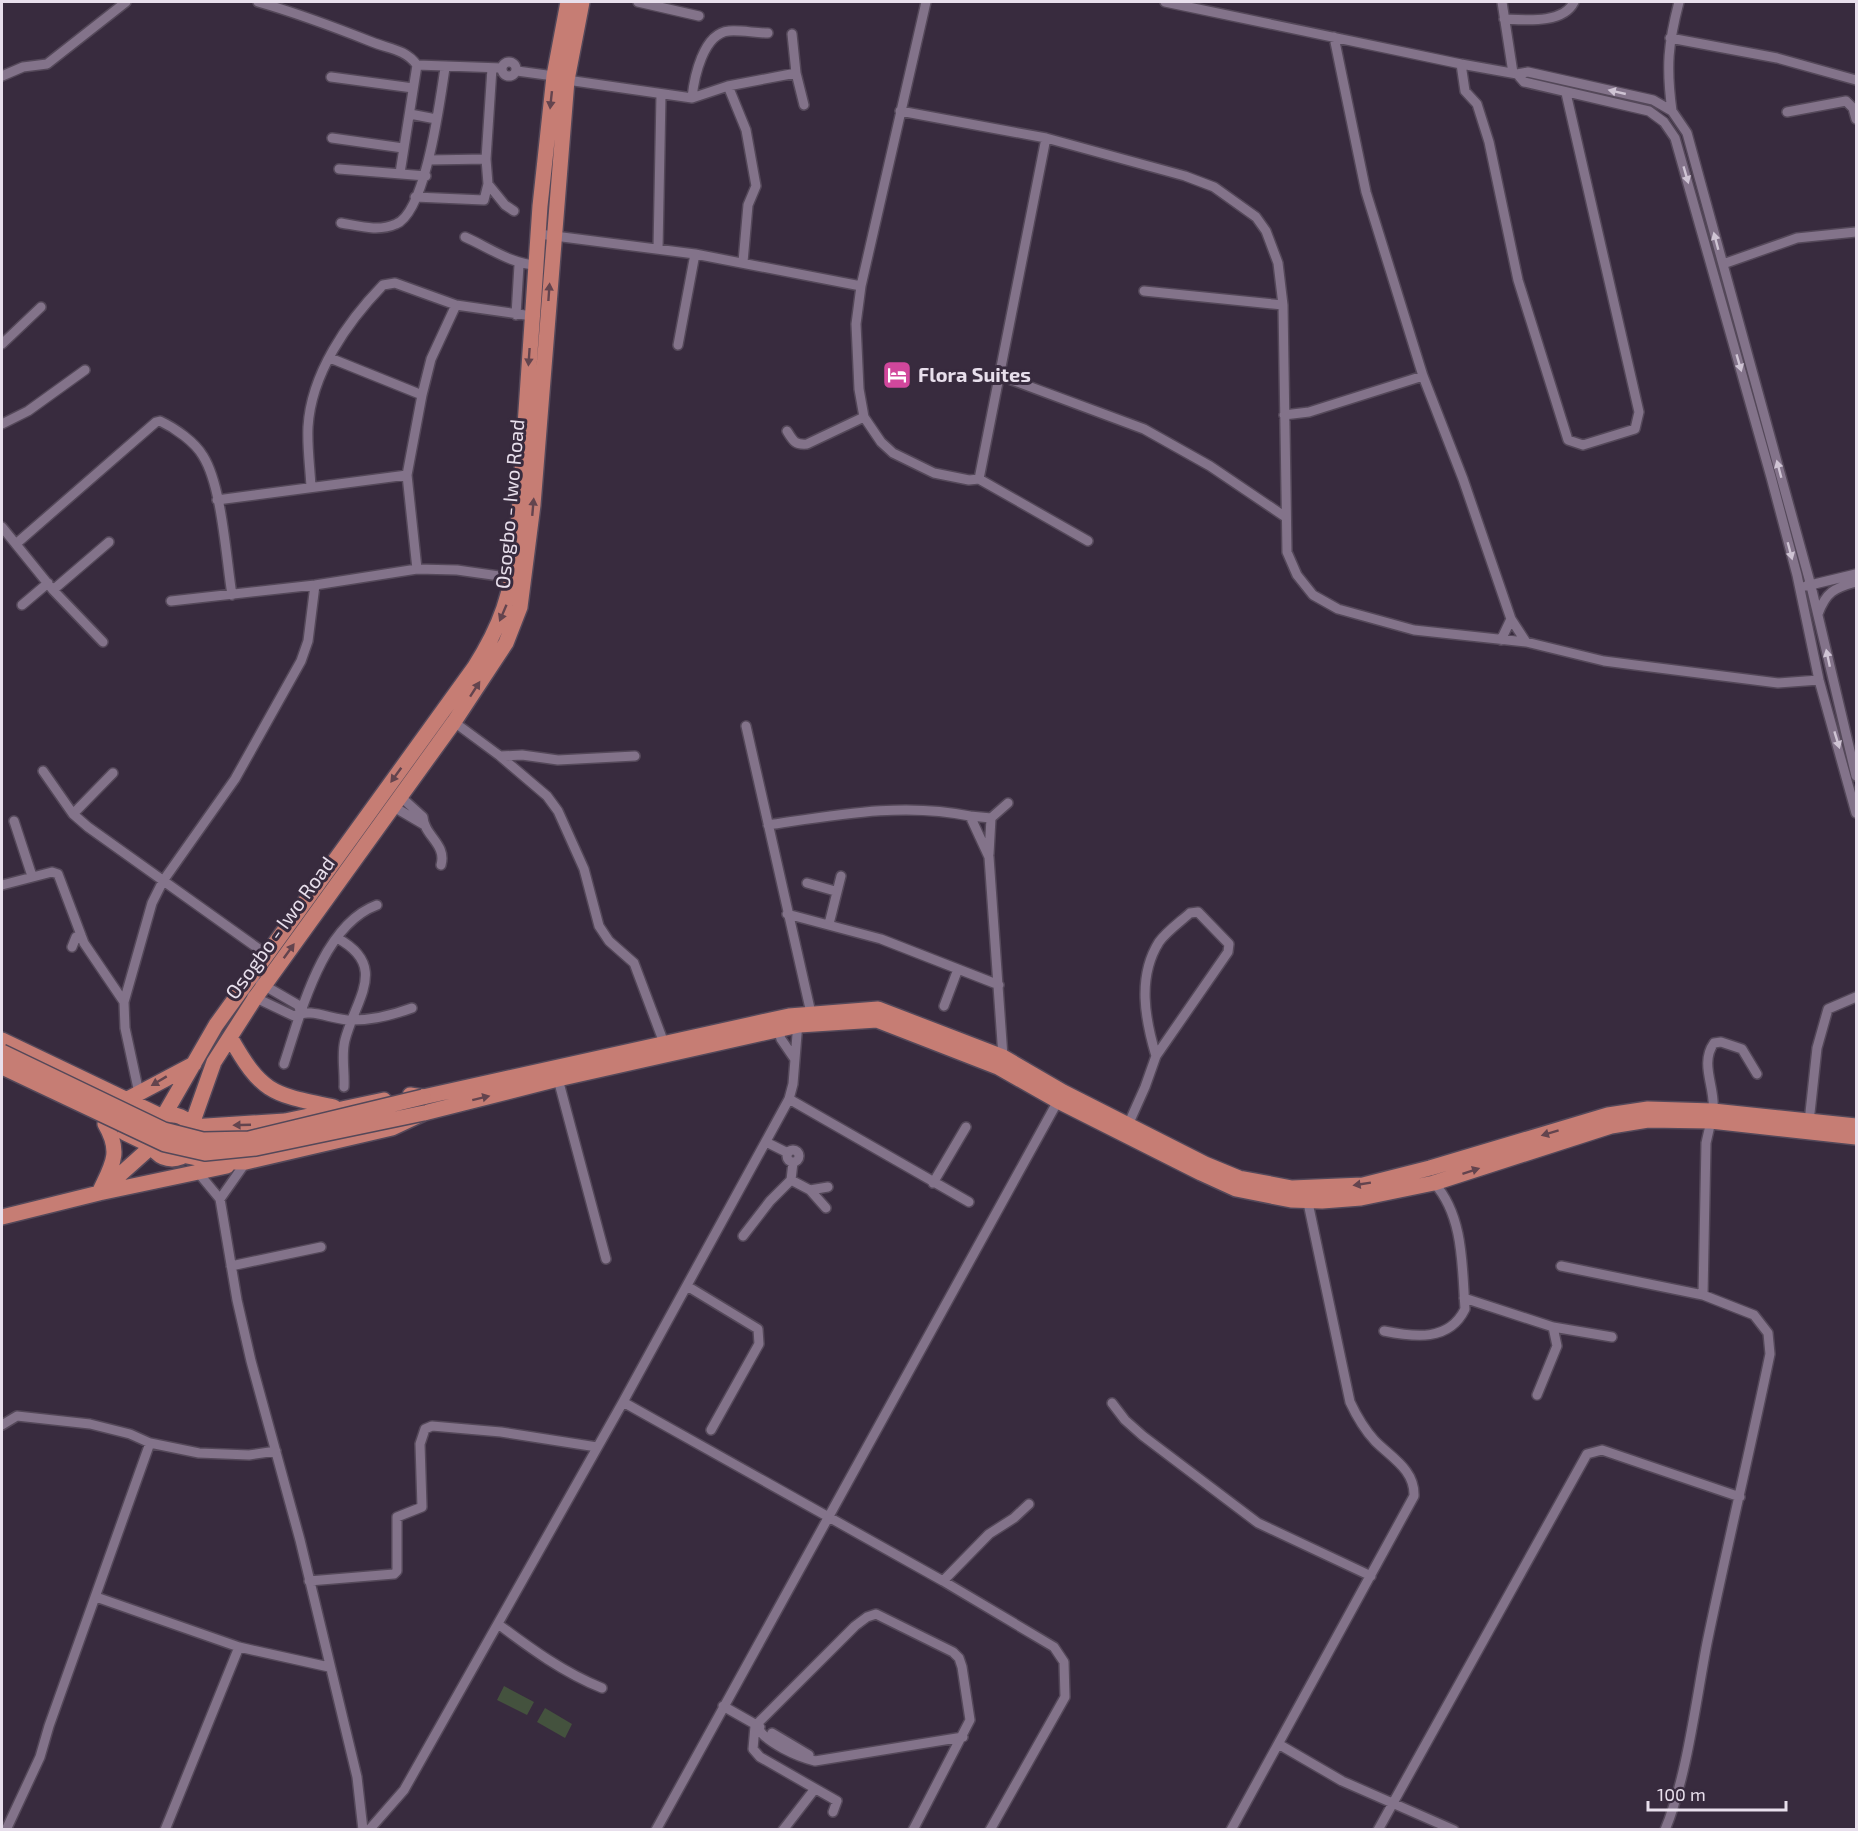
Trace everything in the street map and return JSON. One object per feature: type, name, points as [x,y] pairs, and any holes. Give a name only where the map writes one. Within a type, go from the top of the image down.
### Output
[{"type":"main road","name":"Osogbo - Iwo Road","points":[[191,1127],[214,1062],[259,992],[454,722],[506,643],[524,591],[546,235],[560,78],[561,24],[568,2]]},
{"type":"main road","name":"Osogbo - Iwo Road","points":[[560,78],[582,2]]},
{"type":"main road","name":"Osogbo - Iwo Road","points":[[163,1117],[216,1024],[474,668],[506,609],[513,578],[524,315],[546,235]]},
{"type":"main road","points":[[2,1052],[164,1130],[203,1140],[249,1139],[558,1079],[802,1018],[878,1009],[1003,1057],[1060,1097],[1128,1125],[1239,1178],[1292,1188],[1307,1195],[1363,1185],[1430,1168],[1608,1115],[1648,1109],[1857,1137]]},
{"type":"main road","points":[[802,1018],[877,1020],[998,1067],[1236,1189],[1361,1198],[1434,1183],[1611,1126],[1648,1120],[1712,1116],[1857,1126]]},
{"type":"main road","points":[[2,1067],[165,1144],[205,1153],[256,1149],[664,1043],[776,1025]]},
{"type":"main road","points":[[230,1037],[249,1071],[273,1091],[290,1098],[340,1108]]},
{"type":"main road","points":[[2,1040],[133,1100],[163,1117],[179,1117],[191,1127],[193,1139],[175,1177]]},
{"type":"main road","points":[[133,1100],[194,1064]]},
{"type":"main road","points":[[2,1074],[152,1146],[166,1158],[184,1155],[241,1163]]},
{"type":"main road","points":[[191,1127],[273,1123],[409,1095],[424,1105]]},
{"type":"main road","points":[[121,1131],[132,1122],[133,1100]]},
{"type":"main road","points":[[2,1217],[99,1193],[198,1173],[392,1128],[424,1105]]},
{"type":"main road","points":[[152,1146],[151,1129],[163,1117]]},
{"type":"main road","points":[[99,1193],[116,1150],[113,1138],[105,1124]]},
{"type":"main road","points":[[99,1193],[152,1146]]},
{"type":"street","points":[[2,76],[23,67],[47,64],[126,2]]},
{"type":"street","points":[[258,2],[311,17],[375,44],[402,51],[417,65],[445,68],[497,68],[510,62],[516,66],[517,71],[692,98],[728,86],[796,73]]},
{"type":"street","points":[[638,2],[699,16]]},
{"type":"street","points":[[926,2],[861,286],[856,324],[856,362],[864,417],[881,442],[912,464],[952,477],[979,479],[1088,541]]},
{"type":"street","points":[[1165,2],[1461,64],[1515,74],[1528,72],[1653,100],[1672,111],[1687,133],[1811,585],[1855,760],[1857,776]]},
{"type":"street","points":[[1502,2],[1515,74],[1524,82],[1649,111],[1664,122],[1675,138],[1800,588],[1819,680],[1857,813]]},
{"type":"street","points":[[1504,20],[1533,20],[1563,14],[1575,2]]},
{"type":"street","points":[[1672,111],[1666,70],[1670,38],[1679,2]]},
{"type":"street","points":[[692,98],[694,80],[706,51],[717,35],[728,31],[768,33]]},
{"type":"street","points":[[792,34],[796,73],[804,105]]},
{"type":"street","points":[[1334,37],[1366,192],[1423,376],[1463,479],[1511,619],[1526,642]]},
{"type":"street","points":[[1670,38],[1777,58],[1857,80]]},
{"type":"street","points":[[1461,64],[1465,91],[1477,104],[1489,142],[1518,280],[1562,419],[1569,440],[1583,445],[1635,429],[1640,412],[1566,93]]},
{"type":"street","points":[[400,173],[417,65]]},
{"type":"street","points":[[340,223],[372,229],[398,224],[405,218],[426,176],[445,68]]},
{"type":"street","points":[[415,197],[484,201],[488,184],[486,159],[497,68]]},
{"type":"street","points":[[332,77],[413,88]]},
{"type":"street","points":[[728,86],[746,130],[756,186],[746,219],[743,261]]},
{"type":"street","points":[[658,249],[661,95]]},
{"type":"street","points":[[1787,112],[1846,101],[1853,108],[1857,119]]},
{"type":"street","points":[[900,111],[1046,138],[1185,176],[1214,187],[1256,217],[1266,231],[1278,263],[1283,305],[1284,516],[1287,552],[1297,575],[1313,595],[1338,609],[1414,630],[1526,642],[1604,661],[1778,683],[1819,680]]},
{"type":"street","points":[[410,114],[436,119]]},
{"type":"street","points":[[332,138],[403,148]]},
{"type":"street","points":[[979,479],[1046,138]]},
{"type":"street","points":[[429,160],[486,159]]},
{"type":"street","points":[[339,170],[426,176]]},
{"type":"street","points":[[488,184],[505,205],[514,211]]},
{"type":"street","points":[[1723,264],[1797,238],[1857,232]]},
{"type":"street","points":[[546,235],[743,261],[861,286]]},
{"type":"street","points":[[465,237],[497,250],[519,265],[537,265]]},
{"type":"street","points":[[678,345],[695,254]]},
{"type":"street","points":[[311,487],[308,428],[310,407],[319,377],[368,300],[388,282],[456,305],[524,315],[519,265]]},
{"type":"street","points":[[1144,291],[1283,305]]},
{"type":"street","points":[[417,569],[408,475],[422,395],[431,359],[456,305]]},
{"type":"street","points":[[2,344],[41,307]]},
{"type":"street","points":[[330,358],[422,395]]},
{"type":"street","points":[[2,424],[28,411],[85,370]]},
{"type":"street","points":[[1000,376],[1144,429],[1210,466],[1284,516]]},
{"type":"street","points":[[1284,415],[1309,411],[1423,376]]},
{"type":"street","points":[[787,431],[793,441],[799,445],[807,444],[864,417]]},
{"type":"street","points":[[17,543],[156,422],[164,423],[194,445],[203,455],[213,479],[232,595]]},
{"type":"street","points":[[217,500],[408,475]]},
{"type":"street","points":[[2,526],[50,587],[104,642]]},
{"type":"street","points":[[22,605],[50,587],[109,542]]},
{"type":"street","points":[[171,601],[315,585],[417,569],[466,571],[513,578]]},
{"type":"street","points":[[1800,588],[1857,574]]},
{"type":"street","points":[[1818,614],[1824,598],[1838,587],[1857,582]]},
{"type":"street","points":[[133,1100],[124,1002],[152,903],[163,881],[235,779],[301,661],[308,641],[315,585]]},
{"type":"street","points":[[1501,640],[1511,619]]},
{"type":"street","points":[[454,722],[500,756],[547,796],[558,810],[584,870],[599,926],[609,941],[634,963],[664,1043]]},
{"type":"street","points":[[369,1830],[404,1790],[623,1402],[789,1098],[802,1018],[787,914],[746,726]]},
{"type":"street","points":[[500,756],[522,755],[558,759],[635,756]]},
{"type":"street","points":[[43,771],[74,814],[266,954]]},
{"type":"street","points":[[74,814],[113,772]]},
{"type":"street","points":[[397,802],[423,824],[440,846],[441,865]]},
{"type":"street","points":[[1003,1057],[989,857],[991,818],[1008,803]]},
{"type":"street","points":[[768,825],[836,814],[902,808],[937,809],[991,818]]},
{"type":"street","points":[[970,816],[989,857]]},
{"type":"street","points":[[14,821],[32,876]]},
{"type":"street","points":[[2,885],[52,872],[58,874],[83,939],[124,1002]]},
{"type":"street","points":[[829,924],[841,876]]},
{"type":"street","points":[[807,883],[836,891]]},
{"type":"street","points":[[284,1064],[310,986],[337,938],[351,919],[362,910],[377,905]]},
{"type":"street","points":[[1128,1125],[1146,1087],[1156,1056],[1229,948],[1229,944],[1198,912],[1190,913],[1160,941],[1148,965],[1144,1017],[1156,1056]]},
{"type":"street","points":[[787,914],[882,939],[999,985]]},
{"type":"street","points":[[337,938],[351,946],[361,957],[367,970],[364,989],[351,1021],[343,1058],[344,1087]]},
{"type":"street","points":[[944,1006],[958,969]]},
{"type":"street","points":[[245,983],[294,1016],[302,1012],[351,1021],[377,1019],[412,1008]]},
{"type":"street","points":[[245,983],[259,992],[298,1005],[302,1012]]},
{"type":"street","points":[[1809,1122],[1817,1048],[1824,1019],[1828,1009],[1857,997]]},
{"type":"street","points":[[776,1025],[794,1058]]},
{"type":"street","points":[[1703,1295],[1706,1143],[1714,1100],[1707,1062],[1714,1043],[1721,1042],[1742,1049],[1756,1074]]},
{"type":"street","points":[[558,1079],[606,1259]]},
{"type":"street","points":[[656,1830],[1060,1097]]},
{"type":"street","points":[[789,1098],[969,1202]]},
{"type":"street","points":[[933,1183],[966,1127]]},
{"type":"street","points":[[743,1236],[770,1201],[791,1180],[793,1162],[788,1160],[788,1153],[766,1142]]},
{"type":"street","points":[[184,1155],[220,1199],[251,1361],[276,1451],[357,1777],[363,1830]]},
{"type":"street","points":[[220,1199],[241,1163]]},
{"type":"street","points":[[791,1180],[810,1190],[826,1208]]},
{"type":"street","points":[[1384,1331],[1411,1336],[1432,1336],[1447,1329],[1465,1308],[1463,1262],[1454,1222],[1444,1194],[1434,1183]]},
{"type":"street","points":[[810,1190],[828,1187]]},
{"type":"street","points":[[1231,1830],[1280,1745],[1410,1505],[1414,1488],[1408,1471],[1358,1420],[1350,1402],[1307,1195]]},
{"type":"street","points":[[231,1266],[321,1246]]},
{"type":"street","points":[[1561,1266],[1703,1295],[1754,1315],[1768,1332],[1770,1354],[1740,1497],[1725,1554],[1678,1787],[1665,1830]]},
{"type":"street","points":[[687,1286],[758,1329],[760,1334],[759,1344],[711,1430]]},
{"type":"street","points":[[1464,1298],[1553,1327],[1612,1337]]},
{"type":"street","points":[[1537,1395],[1557,1346],[1553,1327]]},
{"type":"street","points":[[623,1402],[943,1581],[1054,1647],[1064,1662],[1065,1697],[990,1830]]},
{"type":"street","points":[[1112,1404],[1143,1436],[1258,1523],[1371,1576]]},
{"type":"street","points":[[2,1425],[18,1416],[90,1424],[130,1434],[150,1443],[225,1455],[276,1451]]},
{"type":"street","points":[[309,1581],[394,1574],[397,1571],[396,1522],[401,1515],[422,1507],[420,1444],[425,1429],[432,1426],[501,1432],[597,1447]]},
{"type":"street","points":[[6,1830],[40,1757],[150,1443]]},
{"type":"street","points":[[1378,1830],[1587,1454],[1602,1450],[1740,1497]]},
{"type":"street","points":[[943,1581],[989,1534],[1014,1518],[1029,1504]]},
{"type":"street","points":[[96,1597],[239,1647],[329,1667]]},
{"type":"street","points":[[833,1812],[837,1801],[814,1790],[760,1757],[753,1749],[756,1726],[855,1626],[867,1617],[876,1614],[952,1652],[959,1658],[970,1720],[913,1830]]},
{"type":"street","points":[[498,1624],[530,1648],[585,1682],[602,1688]]},
{"type":"street","points":[[165,1830],[239,1647]]},
{"type":"street","points":[[723,1706],[756,1726],[784,1747],[803,1758],[815,1761],[963,1737]]},
{"type":"street","points":[[1280,1745],[1342,1781],[1454,1830]]},
{"type":"street","points":[[783,1830],[814,1790]]},
{"type":"green space","points":[[504,1686],[534,1702],[527,1715],[497,1700]]},
{"type":"green space","points":[[545,1708],[572,1724],[565,1738],[537,1722]]},
{"type":"place","name":"Flora Suites","points":[[897,375]]}]
